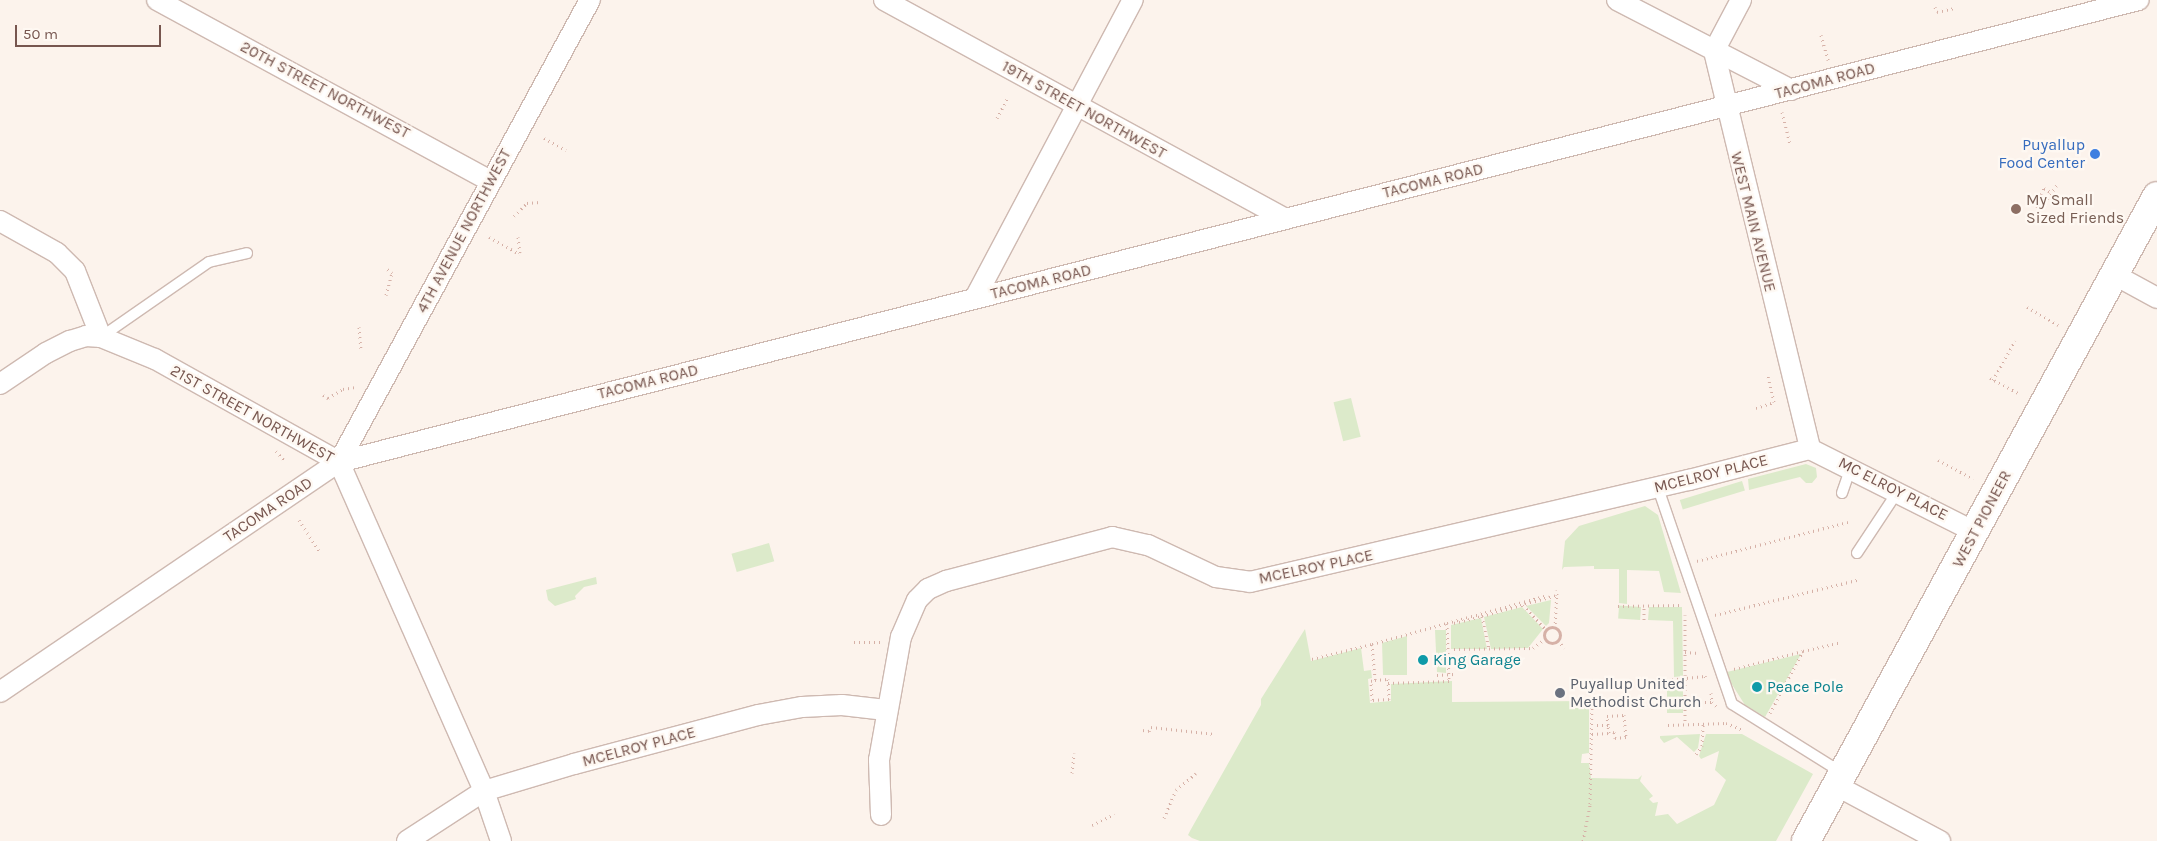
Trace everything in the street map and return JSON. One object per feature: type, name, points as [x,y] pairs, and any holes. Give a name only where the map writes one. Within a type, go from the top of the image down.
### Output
[{"type":"main road","name":"WEST PIONEER","points":[[1806,841],[1976,532],[2157,196]]},
{"type":"street","name":"20TH STREET NORTHWEST","points":[[157,0],[491,181]]},
{"type":"street","name":"4TH AVENUE NORTHWEST","points":[[339,462],[590,0]]},
{"type":"street","name":"19TH STREET NORTHWEST","points":[[884,0],[1285,219]]},
{"type":"street","points":[[975,298],[1133,0]]},
{"type":"street","points":[[1617,0],[1714,51],[1784,92]]},
{"type":"street","points":[[1714,51],[1741,0]]},
{"type":"street","name":"TACOMA ROAD","points":[[0,692],[339,462],[975,298],[1725,108],[2139,0]]},
{"type":"street","name":"WEST MAIN AVENUE","points":[[1714,51],[1725,108],[1810,448]]},
{"type":"street","points":[[0,221],[58,253],[75,271],[101,337],[86,336],[70,341],[46,353],[0,384]]},
{"type":"street","points":[[2115,275],[2157,298]]},
{"type":"street","name":"21ST STREET NORTHWEST","points":[[101,337],[154,359],[339,462],[484,791],[501,841]]},
{"type":"street","name":"MC ELROY PLACE","points":[[1810,448],[1852,467],[1976,532]]},
{"type":"street","name":"MCELROY PLACE","points":[[881,815],[879,760],[886,710],[909,613],[928,589],[946,581],[1112,537],[1148,545],[1216,577],[1250,582],[1658,488],[1810,448]]},
{"type":"street","name":"MCELROY PLACE","points":[[407,841],[484,791],[758,715],[802,707],[842,706],[886,710]]},
{"type":"street","points":[[1841,780],[1940,841]]},
{"type":"lane","points":[[101,337],[210,262],[247,253]]},
{"type":"lane","points":[[1842,493],[1852,467]]},
{"type":"lane","points":[[1658,488],[1732,704],[1841,780]]},
{"type":"lane","points":[[1857,553],[1898,491]]},
{"type":"path","points":[[1935,7],[1937,12],[1954,8]]},
{"type":"path","points":[[1821,35],[1834,80]]},
{"type":"path","points":[[1784,92],[1790,145]]},
{"type":"path","points":[[997,118],[1008,97]]},
{"type":"path","points":[[544,138],[566,150]]},
{"type":"path","points":[[2033,219],[2040,213],[2057,185]]},
{"type":"path","points":[[2040,213],[2036,202],[2044,188],[2052,193]]},
{"type":"path","points":[[514,216],[527,203],[540,202]]},
{"type":"path","points":[[489,237],[520,254],[518,236]]},
{"type":"path","points":[[386,294],[392,273],[387,269]]},
{"type":"path","points":[[2027,307],[2058,324]]},
{"type":"path","points":[[359,327],[361,351]]},
{"type":"path","points":[[2015,341],[1991,379],[2020,394]]},
{"type":"path","points":[[1756,408],[1774,402],[1768,375]]},
{"type":"path","points":[[323,395],[328,398],[342,389],[355,387]]},
{"type":"path","points":[[1938,460],[1973,479]]},
{"type":"path","points":[[299,520],[320,552]]},
{"type":"path","points":[[1714,556],[1848,522]]},
{"type":"path","points":[[1736,610],[1860,579]]},
{"type":"path","points":[[1556,590],[1555,628],[1559,633],[1558,640],[1564,648]]},
{"type":"path","points":[[1312,658],[1372,644],[1548,595]]},
{"type":"path","points":[[1454,623],[1557,595]]},
{"type":"path","points":[[1454,649],[1533,648],[1545,639],[1546,630],[1523,604]]},
{"type":"path","points":[[1618,606],[1684,605],[1685,724]]},
{"type":"path","points":[[1644,606],[1644,620]]},
{"type":"path","points":[[1482,616],[1489,648]]},
{"type":"path","points":[[1388,683],[1449,681],[1452,674],[1447,623]]},
{"type":"path","points":[[1546,630],[1555,628]]},
{"type":"path","points":[[1545,639],[1551,643],[1558,640]]},
{"type":"path","points":[[854,642],[880,642]]},
{"type":"path","points":[[1728,671],[1842,642]]},
{"type":"path","points":[[1372,644],[1375,680]]},
{"type":"path","points":[[1685,652],[1698,651],[1701,658]]},
{"type":"path","points":[[1767,717],[1803,651]]},
{"type":"path","points":[[1704,671],[1712,702],[1721,711]]},
{"type":"path","points":[[1437,674],[1452,674]]},
{"type":"path","points":[[1667,680],[1705,676]]},
{"type":"path","points":[[1375,680],[1388,680],[1390,699],[1372,700],[1371,681],[1375,680]]},
{"type":"path","points":[[1583,841],[1590,804],[1592,701]]},
{"type":"path","points":[[1685,702],[1712,702]]},
{"type":"path","points":[[1592,734],[1614,732],[1615,738],[1626,737],[1624,715],[1607,716],[1609,732]]},
{"type":"path","points":[[1724,715],[1726,723]]},
{"type":"path","points":[[1668,724],[1726,723],[1745,731]]},
{"type":"path","points":[[1696,754],[1702,746],[1703,724]]},
{"type":"path","points":[[1593,725],[1608,725]]},
{"type":"path","points":[[1143,730],[1150,731],[1151,727],[1215,734]]},
{"type":"path","points":[[1072,774],[1074,754]]},
{"type":"path","points":[[1164,818],[1176,790],[1196,773]]},
{"type":"path","points":[[1092,825],[1115,814]]},
{"type":"green space","points":[[1351,398],[1361,437],[1343,441],[1334,402]]},
{"type":"green space","points":[[1806,464],[1816,468],[1817,477],[1812,483],[1806,483],[1800,477],[1749,490],[1748,479]]},
{"type":"green space","points":[[1742,481],[1745,491],[1683,510],[1680,500]]},
{"type":"green space","points":[[1645,506],[1658,515],[1681,593],[1664,592],[1659,571],[1627,570],[1627,604],[1619,603],[1619,569],[1594,569],[1594,566],[1564,567],[1562,570],[1565,541],[1579,526]]},
{"type":"green space","points":[[769,543],[774,561],[737,572],[732,554]]},
{"type":"green space","points":[[596,577],[597,584],[584,587],[575,596],[576,599],[555,606],[548,600],[546,590]]},
{"type":"green space","points":[[1551,600],[1549,623],[1546,626],[1526,606]]},
{"type":"green space","points":[[1619,605],[1641,607],[1640,620],[1618,618]]},
{"type":"green space","points":[[1522,607],[1543,629],[1528,648],[1491,649],[1484,617]]},
{"type":"green space","points":[[1649,607],[1682,607],[1683,676],[1674,677],[1673,621],[1648,620]]},
{"type":"green space","points":[[1481,618],[1487,649],[1451,649],[1451,625]]},
{"type":"green space","points":[[1305,629],[1311,661],[1361,648],[1364,671],[1371,670],[1372,678],[1368,679],[1370,703],[1391,701],[1391,684],[1452,681],[1452,702],[1586,701],[1589,708],[1589,753],[1582,754],[1581,763],[1589,763],[1591,778],[1638,779],[1642,775],[1640,781],[1653,796],[1649,799],[1653,803],[1658,802],[1655,816],[1668,814],[1677,824],[1714,805],[1726,780],[1715,770],[1719,751],[1701,759],[1699,756],[1706,734],[1742,734],[1813,774],[1776,841],[1200,841],[1192,838],[1188,835],[1261,705],[1261,699]]},
{"type":"green space","points":[[1435,630],[1446,630],[1446,673],[1437,672]]},
{"type":"green space","points":[[1407,636],[1407,675],[1383,675],[1382,643]]},
{"type":"green space","points":[[1801,654],[1765,717],[1745,705],[1731,683],[1727,672]]},
{"type":"green space","points":[[1667,685],[1683,685],[1683,713],[1667,713]]},
{"type":"green space","points":[[1700,734],[1698,748],[1694,752],[1677,737],[1664,743],[1660,738],[1660,736]]},
{"type":"place","name":"Puyallup Food Center","points":[[2095,154]]},
{"type":"place","name":"My Small Sized Friends","points":[[2016,209]]},
{"type":"place","name":"King Garage","points":[[1423,660]]},
{"type":"place","name":"Peace Pole","points":[[1757,687]]},
{"type":"place","name":"Puyallup United Methodist Church","points":[[1560,693]]}]
